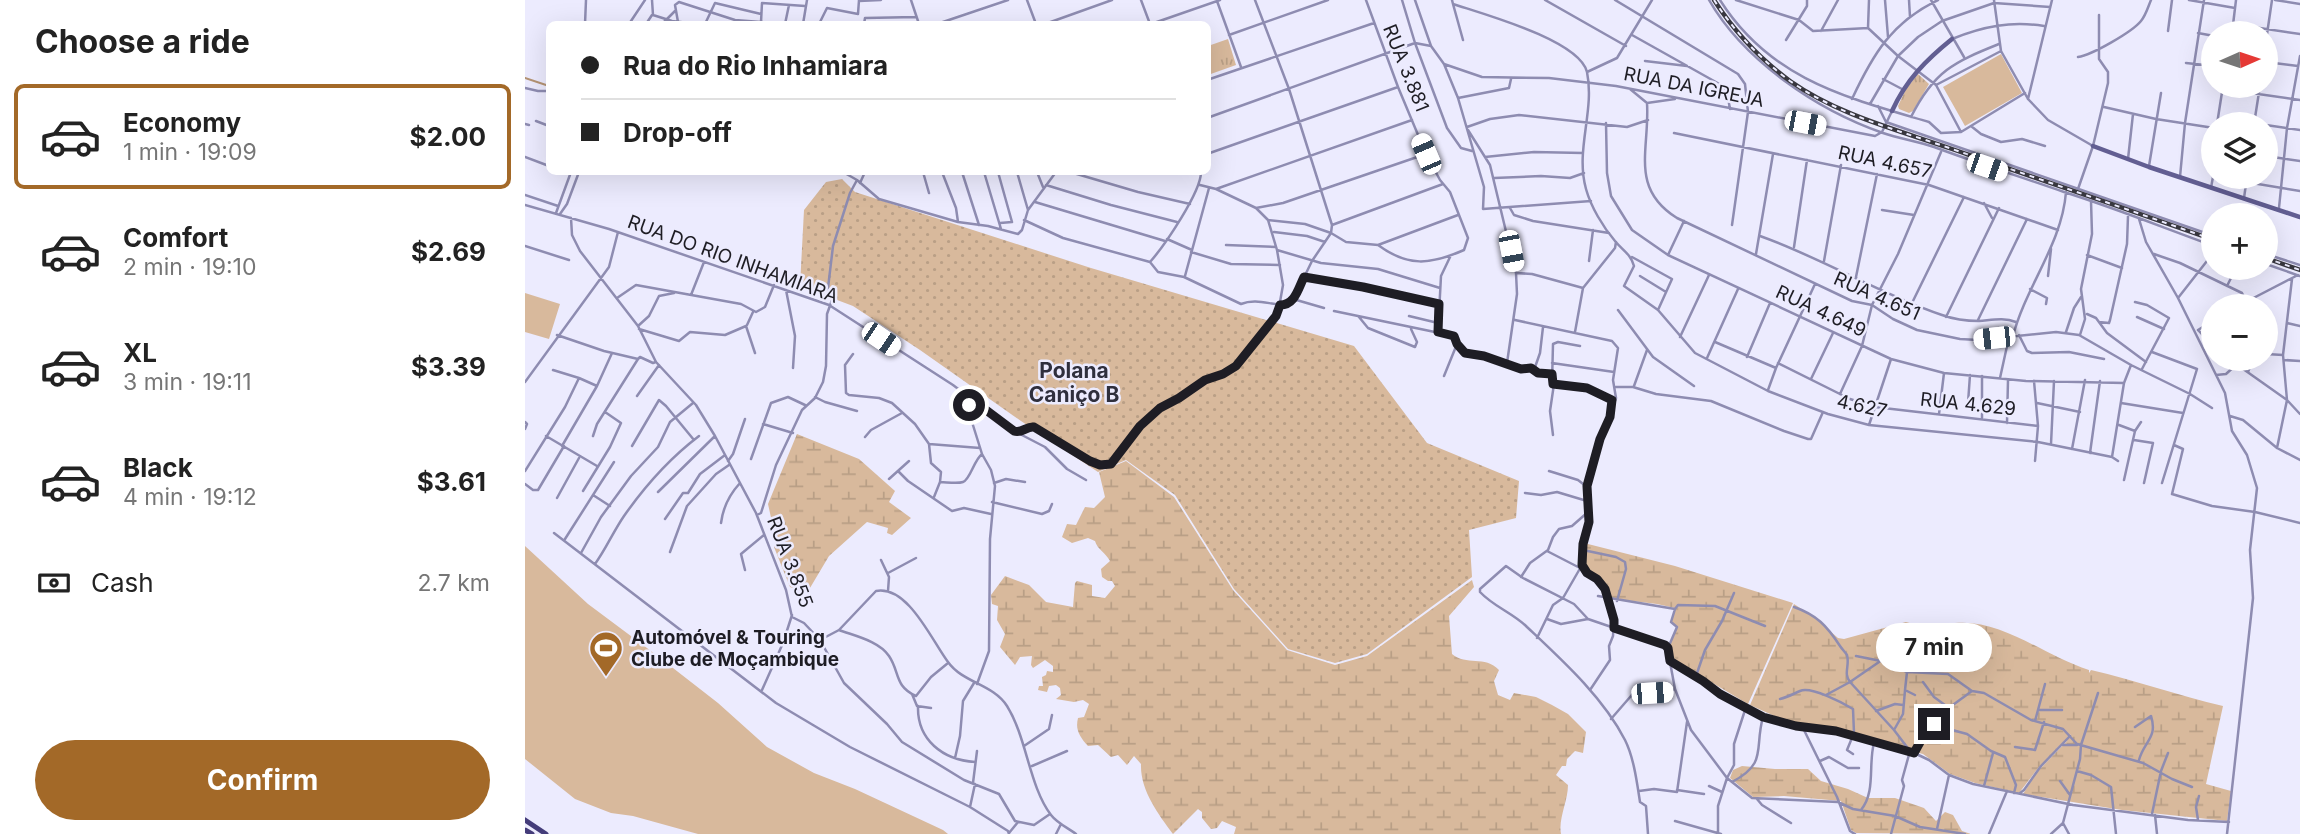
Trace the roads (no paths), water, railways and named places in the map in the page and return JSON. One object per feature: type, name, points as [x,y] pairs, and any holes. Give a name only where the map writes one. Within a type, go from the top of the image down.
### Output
[{"type":"main road","points":[[525,820],[546,834]]},
{"type":"main road","points":[[525,830],[532,834]]},
{"type":"street","points":[[585,21],[586,0]]},
{"type":"street","points":[[631,21],[645,0]]},
{"type":"street","points":[[648,21],[652,15],[652,0]]},
{"type":"street","points":[[803,21],[807,0]]},
{"type":"street","points":[[820,21],[827,8],[858,14],[859,0],[881,0]]},
{"type":"street","points":[[911,0],[918,21]]},
{"type":"street","points":[[946,21],[1008,0]]},
{"type":"street","points":[[1027,0],[1035,21]]},
{"type":"street","points":[[1053,21],[1112,0]]},
{"type":"street","points":[[1141,0],[1150,21]]},
{"type":"street","points":[[1024,220],[1063,238],[1150,262],[1158,272],[1184,277],[1241,304],[1251,300],[1289,304],[1331,233],[1332,225],[1289,89],[1255,0]]},
{"type":"street","points":[[1229,34],[1328,0]]},
{"type":"street","name":"RUA 3.881","points":[[1366,0],[1385,55],[1426,154],[1450,192],[1468,238],[1464,250],[1451,255]]},
{"type":"street","points":[[1402,0],[1447,128],[1461,148],[1472,151]]},
{"type":"street","points":[[1415,0],[1431,46],[1444,64],[1458,98],[1484,187],[1483,209],[1591,201]]},
{"type":"street","points":[[1545,0],[1626,46]]},
{"type":"street","points":[[1615,0],[1738,74],[1745,84],[1748,112],[1732,225]]},
{"type":"street","points":[[1626,6],[1629,0]]},
{"type":"street","points":[[1587,72],[1617,58],[1652,0]]},
{"type":"street","points":[[1709,0],[1734,34],[1761,62],[1788,83],[1881,133],[1902,89],[1916,71],[1952,39],[1996,24],[2046,26]]},
{"type":"street","points":[[1720,0],[1740,29],[1772,58],[1802,78],[1851,99],[1929,122],[1941,133],[1961,132],[2025,93]]},
{"type":"street","points":[[1736,0],[1799,20],[1809,30],[1867,27],[1934,84],[1961,132]]},
{"type":"street","points":[[1786,40],[1807,6],[1807,0]]},
{"type":"street","points":[[1821,31],[1838,0]]},
{"type":"street","points":[[1867,27],[1869,0]]},
{"type":"street","points":[[1885,0],[1888,37]]},
{"type":"street","points":[[1909,0],[1910,17]]},
{"type":"street","points":[[1851,99],[1883,42],[1910,17],[1931,1],[1938,0]]},
{"type":"street","points":[[2028,99],[2052,0]]},
{"type":"street","points":[[2078,57],[2098,51],[2136,26],[2143,20],[2151,0]]},
{"type":"street","points":[[2168,31],[2172,0]]},
{"type":"street","points":[[2189,0],[2235,8]]},
{"type":"street","points":[[2233,21],[2237,0]]},
{"type":"street","points":[[2270,21],[2274,0],[2300,4]]},
{"type":"street","points":[[1160,21],[1219,1],[1241,68]]},
{"type":"street","points":[[1931,1],[1964,57]]},
{"type":"street","points":[[1870,104],[1898,56],[1918,37],[1942,21],[1994,1],[2050,7]]},
{"type":"street","points":[[1994,1],[2001,51],[2028,99],[2048,120],[2093,146],[2201,185]]},
{"type":"street","points":[[2180,178],[2185,123],[2203,1]]},
{"type":"street","points":[[678,21],[675,2],[739,21]]},
{"type":"street","points":[[707,21],[715,3],[722,2],[761,14]]},
{"type":"street","points":[[1453,2],[1463,40]]},
{"type":"street","points":[[1453,2],[1536,32],[1583,61],[1589,83],[1583,153],[1585,187],[1616,243],[1632,257],[1672,279],[1658,310]]},
{"type":"street","points":[[761,21],[762,3],[805,6]]},
{"type":"street","points":[[786,21],[789,5]]},
{"type":"street","points":[[666,20],[675,11]]},
{"type":"street","points":[[652,15],[672,21]]},
{"type":"street","points":[[2077,190],[2093,146],[2108,75],[2100,63],[2098,51],[2099,15]]},
{"type":"street","points":[[864,21],[865,18],[916,17]]},
{"type":"street","points":[[1211,79],[1374,23]]},
{"type":"street","points":[[2279,31],[2300,34]]},
{"type":"street","points":[[1632,35],[1725,89],[1730,109]]},
{"type":"street","points":[[1211,117],[1415,43],[1431,46]]},
{"type":"street","points":[[1911,117],[1919,101],[1934,84],[1964,57],[1999,44]]},
{"type":"street","points":[[1934,84],[2001,51]]},
{"type":"street","points":[[2279,211],[2287,128],[2300,55]]},
{"type":"street","points":[[1645,61],[1688,66]]},
{"type":"street","points":[[2186,63],[2201,65]]},
{"type":"street","name":"RUA DA IGREJA","points":[[1444,64],[1478,76],[1549,78],[1589,83],[1875,136],[1881,133],[2066,192],[2201,241]]},
{"type":"street","points":[[2279,64],[2299,66]]},
{"type":"street","points":[[1458,98],[1509,88],[1511,79]]},
{"type":"street","points":[[1883,79],[1902,89]]},
{"type":"street","points":[[1211,153],[1398,87]]},
{"type":"street","points":[[525,88],[546,91]]},
{"type":"street","points":[[1630,89],[1647,103],[1677,98]]},
{"type":"street","points":[[2149,167],[2161,93]]},
{"type":"street","points":[[2279,97],[2300,100]]},
{"type":"street","name":"RUA 4.651","points":[[1647,103],[1644,164],[1650,191],[1660,206],[1684,221],[1852,301],[1872,305],[1917,330],[1960,339],[2066,332],[2079,335],[2211,408]]},
{"type":"street","points":[[1878,106],[1886,122],[2201,232]]},
{"type":"street","points":[[2103,107],[2201,126]]},
{"type":"street","points":[[2128,159],[2133,114]]},
{"type":"street","points":[[1467,127],[1504,116],[1587,121],[1627,127],[1648,120]]},
{"type":"street","points":[[1216,189],[1412,120]]},
{"type":"street","points":[[536,121],[546,125]]},
{"type":"street","name":"RUA 4.649","points":[[1606,123],[1607,173],[1611,197],[1632,229],[1668,255],[1891,359],[1944,373],[2008,379],[2125,383]]},
{"type":"street","points":[[1971,126],[1980,134],[2001,142],[2022,139],[2045,146]]},
{"type":"street","points":[[1467,127],[1490,165],[1515,273],[1515,320],[1507,350],[1507,363]]},
{"type":"street","points":[[2278,127],[2300,130]]},
{"type":"street","name":"RUA 4.657","points":[[1674,134],[1930,184],[2058,230]]},
{"type":"street","points":[[1840,394],[1861,346],[1872,305],[1930,184],[1942,151]]},
{"type":"street","points":[[1485,156],[1534,152],[1583,153]]},
{"type":"street","points":[[1256,208],[1321,191],[1426,154]]},
{"type":"street","points":[[1755,256],[1773,154]]},
{"type":"street","points":[[525,157],[546,165]]},
{"type":"street","points":[[2278,158],[2300,161]]},
{"type":"street","points":[[1793,248],[1807,160]]},
{"type":"street","points":[[1824,261],[1841,165]]},
{"type":"street","points":[[1494,178],[1570,178],[1584,173]]},
{"type":"street","points":[[1856,277],[1877,173]]},
{"type":"street","points":[[558,213],[570,175]]},
{"type":"street","points":[[558,213],[567,204],[578,175]]},
{"type":"street","points":[[848,175],[879,199],[958,222],[1019,234],[1028,210],[1054,175]]},
{"type":"street","points":[[757,515],[761,513],[776,465],[805,405],[815,397],[825,375],[829,305],[832,300],[828,288],[832,246],[850,193],[863,175]]},
{"type":"street","points":[[924,175],[929,193]]},
{"type":"street","points":[[942,175],[956,208],[958,222]]},
{"type":"street","points":[[963,175],[979,225]]},
{"type":"street","points":[[985,175],[1002,229]]},
{"type":"street","points":[[999,175],[1012,220],[1012,223],[1000,223]]},
{"type":"street","points":[[1018,175],[1028,210]]},
{"type":"street","points":[[1039,175],[1045,186],[1177,222]]},
{"type":"street","points":[[1080,175],[1190,204]]},
{"type":"street","points":[[1150,262],[1190,204],[1200,185],[1201,175]]},
{"type":"street","points":[[1332,225],[1443,184]]},
{"type":"street","points":[[1200,185],[1216,189],[1256,208],[1268,220],[1283,285],[1280,305]]},
{"type":"street","points":[[2278,187],[2300,191]]},
{"type":"street","points":[[1184,277],[1209,188]]},
{"type":"street","points":[[2214,189],[2300,217]]},
{"type":"street","points":[[2243,199],[2245,189]]},
{"type":"street","points":[[2000,378],[2016,321],[2058,230],[2066,192]]},
{"type":"street","points":[[525,195],[558,206]]},
{"type":"street","points":[[1912,303],[1963,197]]},
{"type":"street","points":[[2079,335],[2085,314],[2081,296],[2083,271],[2092,234],[2091,201]]},
{"type":"street","points":[[1034,202],[1166,240],[1231,264],[1280,265]]},
{"type":"street","points":[[1984,202],[1992,218]]},
{"type":"street","name":"RUA 3.855","points":[[567,204],[576,244],[639,327],[657,363],[694,402],[715,436],[757,515],[786,590],[794,619],[807,625],[820,640]]},
{"type":"street","name":"RUA DO RIO INHAMIARA","points":[[525,205],[618,232],[829,305],[1017,432],[1034,427],[1100,465],[1111,464],[1140,426],[1160,408],[1205,380],[1236,366],[1276,316],[1280,305]]},
{"type":"street","points":[[1510,208],[1514,215],[1533,221],[1609,233]]},
{"type":"street","points":[[1946,317],[1999,208]]},
{"type":"street","points":[[1882,210],[1915,216]]},
{"type":"street","points":[[1268,220],[1305,224],[1331,233],[1346,242],[1378,245],[1459,215]]},
{"type":"street","points":[[2099,322],[2110,322],[2127,244],[2128,216]]},
{"type":"street","points":[[1977,321],[2027,219]]},
{"type":"street","points":[[2139,219],[2152,254],[2197,331],[2225,393],[2232,431],[2247,454],[2257,488],[2250,559],[2253,598],[2228,834]]},
{"type":"street","points":[[1668,255],[1684,221]]},
{"type":"street","points":[[1589,261],[1593,230]]},
{"type":"street","points":[[525,382],[609,267],[618,232]]},
{"type":"street","points":[[1272,232],[1325,242]]},
{"type":"street","points":[[1760,236],[1824,261],[1879,289],[1946,317],[1977,321],[2016,321]]},
{"type":"street","points":[[1575,333],[1583,288],[1615,248],[1616,243]]},
{"type":"street","points":[[1226,245],[1276,248],[1312,261],[1378,269],[1440,288]]},
{"type":"street","points":[[1378,245],[1391,254],[1419,262],[1451,255]]},
{"type":"street","points":[[2048,276],[2052,245]]},
{"type":"street","points":[[525,246],[569,260]]},
{"type":"street","points":[[2152,254],[2199,272],[2243,294]]},
{"type":"street","points":[[1438,332],[1442,270],[1451,255]]},
{"type":"street","points":[[2087,255],[2122,268]]},
{"type":"street","name":"4.627","points":[[1632,257],[1634,266],[1624,286],[1658,310],[1692,351],[1768,391],[1823,412],[1869,425],[2038,442],[2112,457]]},
{"type":"street","points":[[2278,258],[2300,265]]},
{"type":"street","points":[[691,295],[703,262]]},
{"type":"street","points":[[2278,268],[2299,275]]},
{"type":"street","points":[[2178,298],[2201,269]]},
{"type":"street","points":[[1515,273],[1532,274],[1583,288]]},
{"type":"street","points":[[1680,337],[1709,275]]},
{"type":"street","points":[[2262,294],[2299,275]]},
{"type":"street","points":[[1640,276],[1666,292]]},
{"type":"street","points":[[1304,277],[1439,304]]},
{"type":"street","points":[[2277,447],[2287,400],[2283,355],[2293,279]]},
{"type":"street","points":[[2227,286],[2230,280]]},
{"type":"street","points":[[1768,391],[1778,363],[1815,284]]},
{"type":"street","points":[[617,298],[636,285],[741,304],[753,312],[759,312],[765,307],[774,285]]},
{"type":"street","points":[[1707,358],[1738,289]]},
{"type":"street","points":[[2030,289],[2047,298],[2046,304]]},
{"type":"street","points":[[786,290],[795,336],[793,368]]},
{"type":"street","points":[[676,293],[659,296],[649,316],[639,327],[679,341],[689,332],[725,335],[746,326],[753,312]]},
{"type":"street","points":[[2066,332],[2081,296]]},
{"type":"street","points":[[1293,299],[1324,308]]},
{"type":"street","points":[[2135,302],[2168,316],[2164,329],[2142,369]]},
{"type":"street","points":[[1747,357],[1770,303]]},
{"type":"street","points":[[1618,310],[1647,350],[1694,386]]},
{"type":"street","points":[[1334,311],[1454,336],[1457,344],[1467,354],[1507,363],[1512,367],[1525,370],[1531,368],[1552,374]]},
{"type":"street","points":[[2085,314],[2094,316],[2107,334],[2146,362]]},
{"type":"street","points":[[1409,316],[1438,323]]},
{"type":"street","points":[[1359,317],[1369,328],[1415,347],[1417,342],[1411,329]]},
{"type":"street","points":[[2137,317],[2164,329]]},
{"type":"street","points":[[1515,320],[1616,344],[1618,348],[1614,372],[1616,398],[1600,439],[1587,486],[1589,522],[1581,567],[1563,598],[1553,605],[1537,638]]},
{"type":"street","points":[[2287,323],[2300,326]]},
{"type":"street","points":[[746,326],[755,353]]},
{"type":"street","points":[[1534,370],[1540,354],[1543,327]]},
{"type":"street","points":[[2197,331],[2201,328]]},
{"type":"street","points":[[2197,331],[2201,335]]},
{"type":"street","points":[[1811,379],[1833,333]]},
{"type":"street","points":[[557,335],[612,353],[638,359],[640,357],[657,363],[637,396]]},
{"type":"street","points":[[2019,335],[2027,351],[2032,353],[2069,352],[2104,359]]},
{"type":"street","points":[[1714,341],[1776,368]]},
{"type":"street","points":[[1580,346],[1554,343],[1552,383],[1587,388],[1612,400],[1610,417]]},
{"type":"street","points":[[1444,376],[1457,344]]},
{"type":"street","points":[[1633,387],[1647,350]]},
{"type":"street","points":[[2152,352],[2197,367],[2162,483]]},
{"type":"street","points":[[525,484],[538,490],[597,386],[612,353]]},
{"type":"street","points":[[853,354],[845,365],[847,394],[888,401],[915,424],[929,444],[932,463],[941,472],[934,498]]},
{"type":"street","points":[[2278,355],[2283,355]]},
{"type":"street","points":[[593,436],[638,359]]},
{"type":"street","points":[[1869,425],[1891,359]]},
{"type":"street","points":[[2284,360],[2300,361]]},
{"type":"street","points":[[1552,363],[1614,372]]},
{"type":"street","name":"RUA 4.629","points":[[1778,363],[1859,403],[1875,407],[2038,426]]},
{"type":"street","points":[[2118,461],[2112,457],[2125,383],[2131,365]]},
{"type":"street","points":[[553,370],[597,386]]},
{"type":"street","points":[[2216,375],[2230,371]]},
{"type":"street","points":[[2248,372],[2299,412]]},
{"type":"street","points":[[1939,414],[1944,373]]},
{"type":"street","points":[[1968,403],[1970,374]]},
{"type":"street","points":[[1982,376],[1982,419]]},
{"type":"street","points":[[525,471],[565,407],[579,378]]},
{"type":"street","points":[[2007,422],[2008,379]]},
{"type":"street","points":[[2034,380],[2038,426],[2035,461]]},
{"type":"street","points":[[2051,444],[2055,380]]},
{"type":"street","points":[[2072,449],[2085,380]]},
{"type":"street","points":[[2090,453],[2100,381]]},
{"type":"street","points":[[1553,435],[1550,411],[1555,384]]},
{"type":"street","points":[[1616,387],[1633,387],[1656,394],[1711,401],[1809,439],[1823,412]]},
{"type":"street","points":[[751,458],[767,409],[774,400],[788,397],[805,405]]},
{"type":"street","points":[[815,397],[857,411]]},
{"type":"street","points":[[955,758],[960,740],[963,701],[976,683],[989,651],[994,483],[971,418],[970,398]]},
{"type":"street","points":[[632,446],[658,400],[694,440]]},
{"type":"street","points":[[581,553],[593,530],[631,476],[658,447],[669,424],[694,402]]},
{"type":"street","points":[[2037,402],[2080,412]]},
{"type":"street","points":[[2121,403],[2183,413]]},
{"type":"street","points":[[583,491],[610,447],[621,423],[605,412]]},
{"type":"street","points":[[865,437],[871,429],[902,413]]},
{"type":"street","points":[[2229,416],[2243,420],[2277,447],[2300,460]]},
{"type":"street","points":[[670,552],[687,506],[728,463],[745,418]]},
{"type":"street","points":[[525,422],[525,429]]},
{"type":"street","points":[[2124,480],[2135,432],[2141,422]]},
{"type":"street","points":[[763,424],[793,433]]},
{"type":"street","points":[[2118,425],[2135,432]]},
{"type":"street","points":[[1017,432],[1045,447],[1067,469],[1086,480]]},
{"type":"street","points":[[546,436],[597,466]]},
{"type":"street","points":[[595,564],[623,517],[653,478],[699,436]]},
{"type":"street","points":[[658,492],[715,436]]},
{"type":"street","points":[[2134,440],[2153,443],[2144,483]]},
{"type":"street","points":[[929,444],[980,448]]},
{"type":"street","points":[[2174,445],[2183,449],[2172,495],[2212,506],[2255,512],[2300,523]]},
{"type":"street","points":[[940,482],[963,482],[982,454]]},
{"type":"street","points":[[665,519],[684,493],[688,493],[700,474],[725,455]]},
{"type":"street","points":[[557,498],[580,456]]},
{"type":"street","points":[[889,479],[909,461]]},
{"type":"street","points":[[564,540],[614,462]]},
{"type":"street","points":[[898,471],[952,511],[964,508],[991,514]]},
{"type":"street","points":[[1549,471],[1578,480],[1587,486]]},
{"type":"street","points":[[994,483],[1006,479],[1025,482]]},
{"type":"street","points":[[721,523],[725,505],[740,484]]},
{"type":"street","points":[[1525,493],[1541,495],[1557,492],[1587,501]]},
{"type":"street","points":[[593,495],[610,506]]},
{"type":"street","points":[[992,502],[1042,514],[1049,511],[1052,504]]},
{"type":"street","points":[[1521,577],[1530,563],[1547,551],[1552,537],[1559,529],[1572,526],[1588,512]]},
{"type":"street","points":[[554,533],[787,710],[850,747],[969,807],[1009,833],[1018,822]]},
{"type":"street","points":[[745,570],[741,555],[764,535]]},
{"type":"street","points":[[1583,550],[1616,557],[1625,562],[1626,569],[1618,600]]},
{"type":"street","points":[[1547,551],[1581,567],[1603,586],[1608,599],[1614,628],[1609,646],[1610,660],[1590,690]]},
{"type":"street","points":[[888,573],[916,558]]},
{"type":"street","points":[[881,560],[890,580],[888,591]]},
{"type":"street","points":[[1588,619],[1576,605],[1521,577],[1506,566],[1480,589],[1492,605],[1525,625],[1566,664],[1590,690],[1611,719],[1626,743],[1640,803],[1646,806],[1648,834]]},
{"type":"street","points":[[1050,814],[1037,824],[1018,822],[999,794],[974,784],[902,742],[844,683],[820,640],[839,630],[876,591],[888,591],[901,598],[954,669],[1002,699],[1011,714],[1038,790],[1050,814],[1076,834]]},
{"type":"street","points":[[1696,676],[1705,650],[1734,593]]},
{"type":"street","points":[[1598,596],[1675,609]]},
{"type":"street","points":[[1765,626],[1715,606],[1678,605],[1671,623],[1677,627],[1668,648],[1675,689],[1691,730],[1727,778],[1791,823]]},
{"type":"street","points":[[1794,607],[1812,613],[1834,635],[1846,654],[1846,676],[1912,752]]},
{"type":"street","points":[[761,691],[783,643],[792,615]]},
{"type":"street","points":[[1546,619],[1561,624],[1588,619],[1668,648]]},
{"type":"street","points":[[839,630],[872,643],[886,653],[901,686],[918,696],[948,662]]},
{"type":"street","points":[[1856,656],[1881,661],[1907,672],[1948,674],[1972,691],[1984,693],[2035,721],[2063,729],[2080,745]]},
{"type":"street","points":[[1670,661],[1720,694],[1763,717],[1836,731],[1912,752],[1929,760],[1949,775],[1984,786],[2067,804],[2198,821],[2229,822]]},
{"type":"street","points":[[1826,695],[1881,661]]},
{"type":"street","points":[[1894,730],[1903,714],[1907,672]]},
{"type":"street","points":[[1923,682],[1934,697],[1949,708]]},
{"type":"street","points":[[2035,721],[2045,684]]},
{"type":"street","points":[[1611,719],[1637,689],[1652,693],[1675,689]]},
{"type":"street","points":[[1780,699],[1807,690],[1826,695],[1854,710],[1852,737],[1847,750],[1853,754]]},
{"type":"street","points":[[1905,690],[1915,695]]},
{"type":"street","points":[[1891,834],[1904,786],[1902,780],[1912,752],[1930,724],[1972,691]]},
{"type":"street","points":[[2051,834],[2063,823],[2077,771],[2080,745],[2098,693]]},
{"type":"street","points":[[912,694],[913,701],[918,706],[931,708]]},
{"type":"street","points":[[1876,710],[1895,704],[1903,705]]},
{"type":"street","points":[[918,706],[918,721],[925,736],[939,752],[975,762]]},
{"type":"street","points":[[1675,821],[1719,834],[1717,811],[1734,765],[1734,744],[1747,707]]},
{"type":"street","points":[[2039,710],[2062,710]]},
{"type":"street","points":[[1024,746],[1049,729],[1052,715]]},
{"type":"street","points":[[2135,727],[2151,716],[2152,737],[2143,747],[2139,761]]},
{"type":"street","points":[[1732,782],[1744,775],[1759,756],[1763,717]]},
{"type":"street","points":[[1677,790],[1687,719]]},
{"type":"street","points":[[2015,747],[2035,750],[2045,722]]},
{"type":"street","points":[[1930,724],[1967,734],[2005,757],[2017,793]]},
{"type":"street","points":[[1802,726],[1850,831],[1855,834]]},
{"type":"street","points":[[2017,793],[2024,790],[2041,766],[2070,736]]},
{"type":"street","points":[[1860,811],[1869,791],[1870,757],[1874,743]]},
{"type":"street","points":[[2063,745],[2080,745],[2139,761],[2192,787]]},
{"type":"street","points":[[969,807],[977,751]]},
{"type":"street","points":[[1031,766],[1067,751]]},
{"type":"street","points":[[1984,786],[1994,752]]},
{"type":"street","points":[[2157,834],[2154,815],[2161,771],[2168,753]]},
{"type":"street","points":[[1820,761],[1829,757],[1848,768],[1859,768]]},
{"type":"street","points":[[2077,771],[2109,786],[2116,834]]},
{"type":"street","points":[[1937,829],[1949,775]]},
{"type":"street","points":[[2060,781],[2070,796]]},
{"type":"street","points":[[1709,786],[1722,792]]},
{"type":"street","points":[[1638,792],[1654,789],[1704,794]]},
{"type":"street","points":[[1989,834],[2007,791]]},
{"type":"street","points":[[2198,821],[2199,796]]},
{"type":"street","points":[[1757,799],[1838,802],[1860,811],[1895,816],[1920,827],[1965,834]]},
{"type":"street","points":[[2063,823],[2069,834]]},
{"type":"street","points":[[1056,834],[1061,824]]},
{"type":"waterway","points":[[525,78],[546,85]]},
{"type":"railway","points":[[1714,0],[1730,23],[1758,54],[1790,81],[1828,103],[1890,128],[2201,235]]},
{"type":"railway","points":[[2278,262],[2300,270]]},
{"type":"place","name":"Automóvel & Touring Clube de Moçambique","points":[[606,678]]},
{"type":"district","name":"Polana Caniço B","points":[[1074,382]]}]
